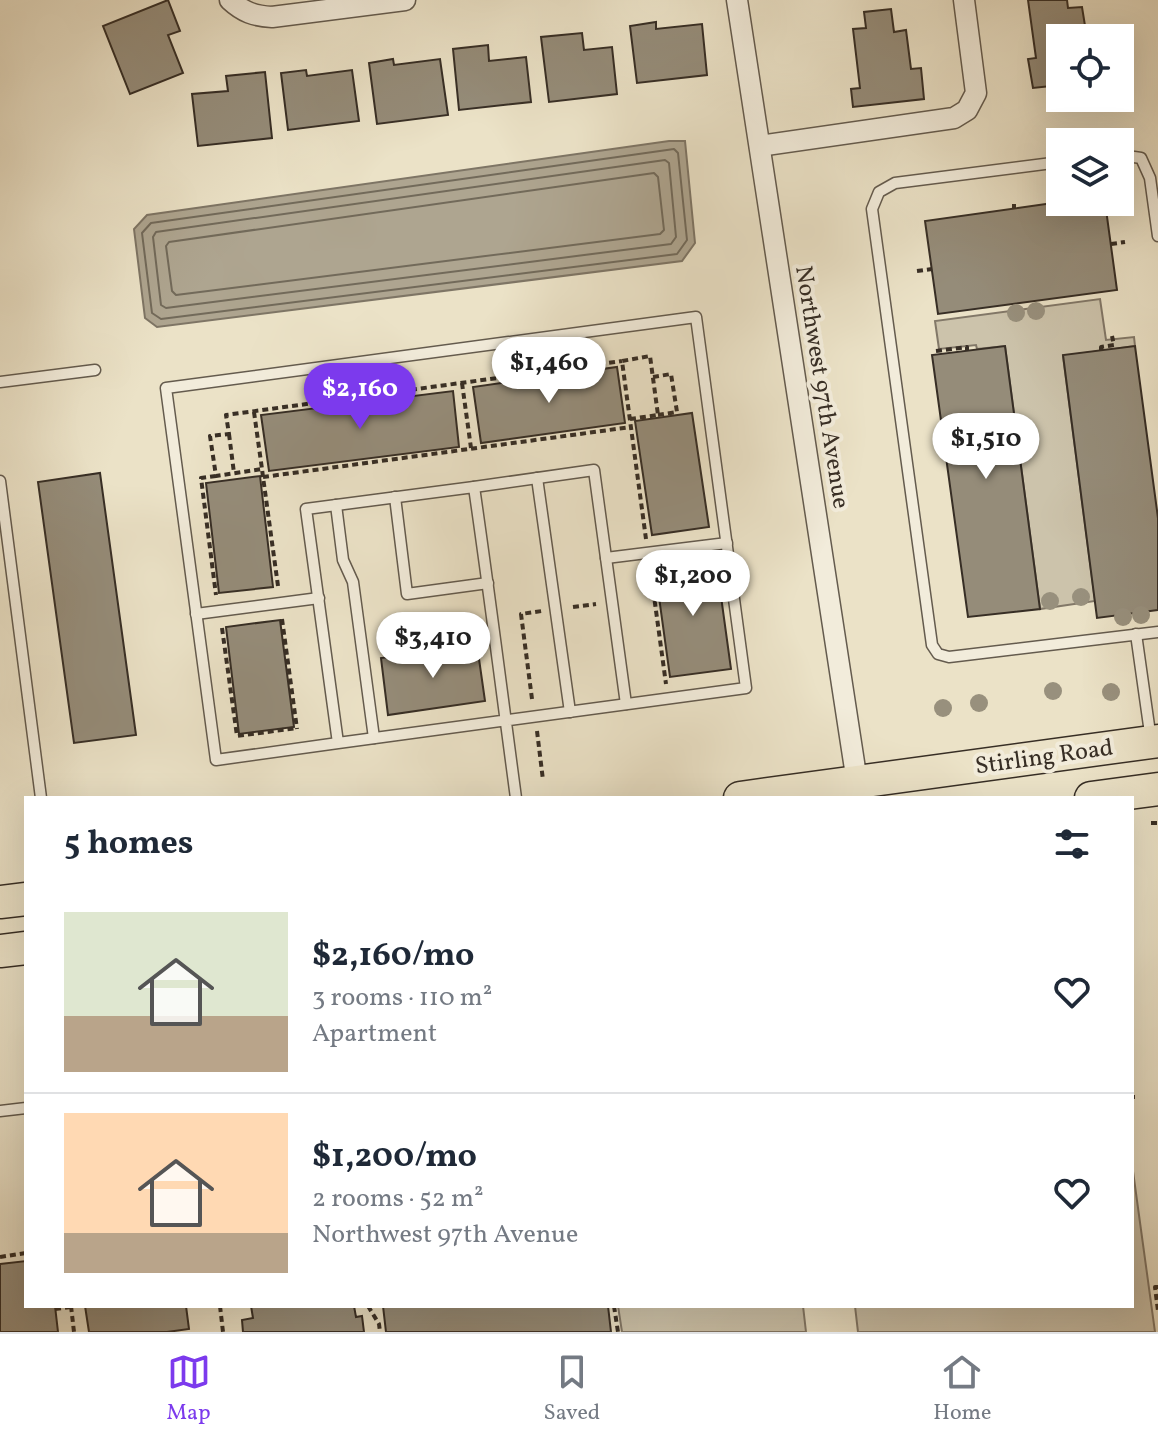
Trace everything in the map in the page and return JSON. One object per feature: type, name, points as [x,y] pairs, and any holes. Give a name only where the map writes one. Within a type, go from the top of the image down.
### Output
[{"type":"main road","name":"Stirling Road","points":[[755,796],[1155,741]]},
{"type":"main road","points":[[1155,741],[1158,789]]},
{"type":"main road","name":"Stirling Road","points":[[1106,796],[1158,789]]},
{"type":"main road","points":[[0,902],[24,899]]},
{"type":"main road","points":[[0,951],[24,948]]},
{"type":"street","points":[[235,5],[256,16],[272,17],[405,0]]},
{"type":"street","name":"Northwest 97th Avenue","points":[[737,0],[857,782]]},
{"type":"street","points":[[760,146],[954,118],[967,110],[976,93],[964,0]]},
{"type":"lane","points":[[1134,157],[1141,158],[1150,178],[1158,236]]},
{"type":"lane","points":[[1046,164],[895,183],[879,192],[872,209],[932,645],[938,654],[949,657],[1158,632]]},
{"type":"lane","points":[[696,317],[746,688],[570,712],[216,760],[166,388],[696,317]]},
{"type":"lane","points":[[0,382],[95,370]]},
{"type":"lane","points":[[338,743],[306,509],[594,470],[626,704]]},
{"type":"lane","points":[[537,478],[570,712]]},
{"type":"lane","points":[[0,481],[41,796]]},
{"type":"lane","points":[[474,487],[516,796]]},
{"type":"lane","points":[[395,497],[407,594],[488,583]]},
{"type":"lane","points":[[336,505],[343,560],[353,582],[374,738]]},
{"type":"lane","points":[[606,558],[727,543]]},
{"type":"lane","points":[[196,614],[319,598]]},
{"type":"lane","points":[[1136,634],[1155,741]]},
{"type":"lane","points":[[0,1111],[24,1108]]},
{"type":"path","points":[[1111,244],[1125,242]]},
{"type":"path","points":[[917,271],[932,269]]},
{"type":"path","points":[[1101,350],[1101,347],[1114,345],[1112,336]]},
{"type":"path","points":[[936,351],[967,347],[967,351]]},
{"type":"path","points":[[234,473],[226,415],[650,356],[658,415]]},
{"type":"path","points":[[622,361],[647,541]]},
{"type":"path","points":[[630,419],[677,412],[671,374],[653,377]]},
{"type":"path","points":[[462,383],[471,449]]},
{"type":"path","points":[[254,411],[278,591]]},
{"type":"path","points":[[263,477],[631,427]]},
{"type":"path","points":[[216,476],[210,436],[229,434]]},
{"type":"path","points":[[216,596],[201,478],[262,469]]},
{"type":"path","points":[[650,566],[668,698]]},
{"type":"path","points":[[570,607],[600,603]]},
{"type":"path","points":[[533,702],[521,614],[543,611]]},
{"type":"path","points":[[222,627],[237,736],[297,731],[282,617]]},
{"type":"path","points":[[456,623],[479,620]]},
{"type":"path","points":[[537,730],[543,780]]},
{"type":"path","points":[[1151,823],[1158,823]]},
{"type":"path","points":[[0,1257],[24,1253]]},
{"type":"path","points":[[1158,1287],[1155,1287],[1158,1311]]},
{"type":"path","points":[[55,1309],[60,1308]]},
{"type":"path","points":[[71,1308],[74,1332]]},
{"type":"path","points":[[220,1308],[223,1332]]},
{"type":"path","points":[[369,1308],[380,1332]]},
{"type":"path","points":[[614,1308],[618,1332]]},
{"type":"shaded area","points":[[1100,299],[1106,340],[1134,337],[1135,346],[1063,356],[1095,601],[1040,609],[1005,346],[939,349],[935,321]]},
{"type":"shaded area","points":[[1134,1179],[1155,1332],[858,1332],[855,1308],[1134,1308]]},
{"type":"shaded area","points":[[618,1308],[803,1308],[806,1332],[622,1332]]},
{"type":"water","points":[[685,141],[695,243],[682,261],[157,327],[145,318],[134,229],[147,215]]},
{"type":"building","points":[[168,0],[180,31],[168,35],[183,73],[130,94],[103,26]]},
{"type":"building","points":[[1028,0],[1067,0],[1068,8],[1082,7],[1085,24],[1046,24],[1046,87],[1033,88],[1028,59],[1036,58]]},
{"type":"building","points":[[891,9],[894,32],[906,30],[911,69],[921,68],[924,99],[853,107],[851,89],[860,88],[853,29],[866,28],[864,12]]},
{"type":"building","points":[[656,22],[656,29],[702,24],[707,75],[637,83],[630,26]]},
{"type":"building","points":[[582,33],[584,50],[612,47],[617,94],[549,102],[541,37]]},
{"type":"building","points":[[488,45],[489,61],[526,57],[531,102],[459,110],[453,49]]},
{"type":"building","points":[[393,59],[394,65],[440,59],[448,115],[377,124],[369,63]]},
{"type":"building","points":[[306,70],[307,76],[352,70],[359,121],[288,130],[281,73]]},
{"type":"building","points":[[265,72],[272,138],[198,146],[192,94],[228,91],[226,76]]},
{"type":"building","points":[[1046,204],[1046,216],[1107,216],[1117,290],[938,314],[925,221]]},
{"type":"building","points":[[1005,346],[1040,609],[968,617],[932,355]]},
{"type":"building","points":[[1135,346],[1158,518],[1158,610],[1097,618],[1063,355]]},
{"type":"building","points":[[617,367],[625,423],[481,443],[473,387]]},
{"type":"building","points":[[453,391],[459,447],[269,471],[261,415]]},
{"type":"building","points":[[692,413],[709,527],[652,535],[635,421]]},
{"type":"building","points":[[100,473],[136,735],[74,743],[38,482]]},
{"type":"building","points":[[260,476],[273,587],[219,593],[206,483]]},
{"type":"building","points":[[716,560],[731,669],[670,677],[655,568]]},
{"type":"building","points":[[280,620],[294,727],[239,734],[226,627]]},
{"type":"building","points":[[477,645],[485,701],[388,715],[381,658]]},
{"type":"building","points":[[24,1261],[24,1308],[55,1308],[58,1332],[0,1332],[0,1264]]},
{"type":"building","points":[[85,1308],[186,1308],[189,1329],[89,1332]]},
{"type":"building","points":[[251,1308],[354,1308],[356,1317],[362,1316],[364,1332],[243,1332],[242,1320],[253,1318]]},
{"type":"building","points":[[383,1308],[608,1308],[611,1332],[386,1332]]}]
